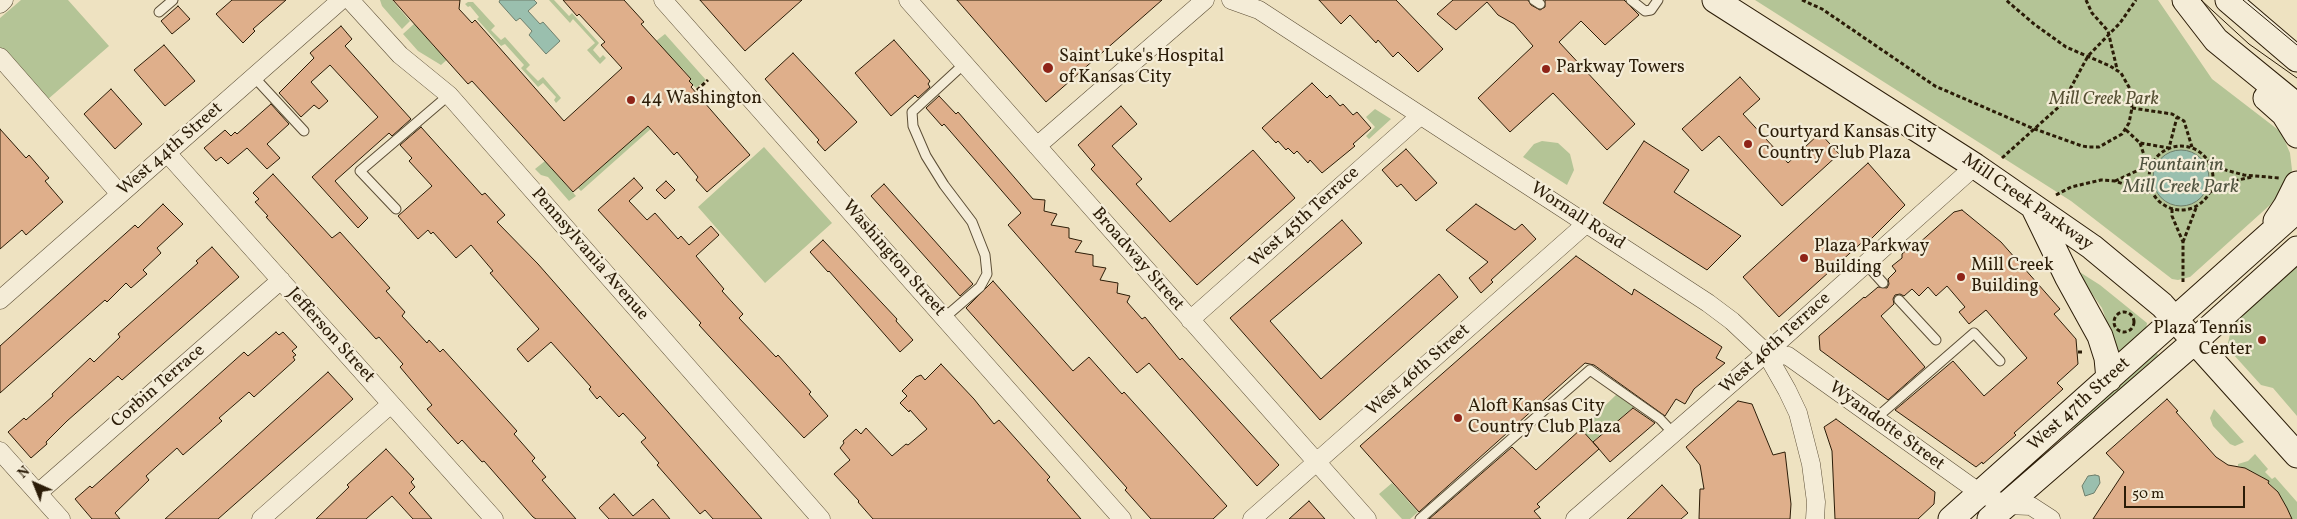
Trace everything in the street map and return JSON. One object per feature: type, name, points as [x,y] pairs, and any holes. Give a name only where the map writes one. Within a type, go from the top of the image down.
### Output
[{"type":"main road","name":"Mill Creek Parkway","points":[[1715,0],[1975,166],[2092,247],[2162,305],[2297,455]]},
{"type":"main road","points":[[2185,0],[2216,40],[2230,64],[2284,114],[2297,135]]},
{"type":"main road","points":[[2239,3],[2297,60]]},
{"type":"main road","points":[[2216,40],[2297,106]]},
{"type":"main road","points":[[2258,245],[2286,206],[2292,181]]},
{"type":"main road","points":[[2033,206],[2068,278],[2100,336],[2107,358],[2109,379]]},
{"type":"main road","name":"West 47th Street","points":[[1951,519],[2297,210]]},
{"type":"main road","name":"West 47th Street","points":[[2004,514],[2297,249]]},
{"type":"street","points":[[0,4],[4,0]]},
{"type":"street","name":"West 44th Street","points":[[0,300],[341,0]]},
{"type":"street","name":"Pennsylvania Avenue","points":[[350,0],[400,55],[448,95],[821,519]]},
{"type":"street","name":"Washington Street","points":[[663,0],[1122,519]]},
{"type":"street","name":"Broadway Street","points":[[908,0],[1367,519]]},
{"type":"street","points":[[1037,146],[1205,0]]},
{"type":"street","name":"Wornall Road","points":[[1230,0],[1260,10],[1587,223],[1708,303],[1732,322],[1766,353],[1798,414],[1811,464],[1816,502],[1815,519]]},
{"type":"street","points":[[0,57],[120,194]]},
{"type":"street","name":"West 45th Terrace","points":[[1190,320],[1420,116]]},
{"type":"street","name":"Jefferson Street","points":[[167,153],[494,519]]},
{"type":"street","name":"West 46th Terrace","points":[[1575,519],[1766,353],[1975,166]]},
{"type":"street","name":"West 46th Street","points":[[1252,519],[1587,223]]},
{"type":"street","name":"Corbin Terrace","points":[[38,493],[281,280]]},
{"type":"street","name":"Wyandotte Street","points":[[1766,353],[1788,356],[1980,493],[2004,514],[2031,506],[2051,519]]},
{"type":"street","points":[[261,519],[391,404]]},
{"type":"street","points":[[0,451],[61,519]]},
{"type":"lane","points":[[159,12],[173,0]]},
{"type":"lane","points":[[1631,0],[1645,11],[1651,10],[1658,0]]},
{"type":"lane","points":[[944,318],[980,287],[987,274],[986,254],[972,222],[944,185],[926,156],[913,126],[912,112],[964,64]]},
{"type":"lane","points":[[254,77],[304,131]]},
{"type":"lane","points":[[396,209],[360,171],[448,95]]},
{"type":"lane","points":[[1866,264],[1883,283]]},
{"type":"lane","points":[[1899,300],[1936,340]]},
{"type":"lane","points":[[1875,418],[1974,333],[2000,360]]},
{"type":"lane","points":[[1420,519],[1590,370],[1660,419],[1674,434]]},
{"type":"path","points":[[1802,0],[1822,9],[1935,86],[2032,128],[2082,146],[2099,147],[2113,140],[2126,130],[2132,108],[2130,89],[2117,70],[2108,30],[2092,13],[2086,0]]},
{"type":"path","points":[[2006,0],[2034,24],[2066,47],[2117,70]]},
{"type":"path","points":[[2002,158],[2032,128],[2041,125],[2062,104],[2088,56],[2129,12],[2136,0]]},
{"type":"path","points":[[698,90],[708,80]]},
{"type":"path","points":[[2132,108],[2172,114],[2184,121],[2192,147]]},
{"type":"path","points":[[2169,148],[2177,117]]},
{"type":"path","points":[[2126,130],[2140,143],[2147,164],[2151,166]]},
{"type":"path","points":[[2140,143],[2169,148]]},
{"type":"path","points":[[2197,206],[2182,210],[2172,209],[2160,203],[2152,192],[2149,181],[2151,166],[2156,157],[2169,148],[2178,146],[2192,147],[2203,154],[2211,166],[2214,175],[2210,192]]},
{"type":"path","points":[[2115,181],[2145,167],[2147,164]]},
{"type":"path","points":[[2211,166],[2260,177],[2292,181]]},
{"type":"path","points":[[2182,282],[2183,242],[2197,206],[2210,192],[2238,180],[2260,177]]},
{"type":"path","points":[[2056,195],[2071,186],[2085,182],[2115,181],[2146,192],[2152,192]]},
{"type":"path","points":[[2172,209],[2172,216],[2183,242]]},
{"type":"path","points":[[2120,312],[2128,313],[2133,318],[2133,327],[2127,332],[2118,331],[2114,326],[2115,317],[2120,312]]},
{"type":"path","points":[[2078,352],[2084,352]]},
{"type":"green space","points":[[21,0],[68,0],[109,46],[47,100],[0,47],[0,18]]},
{"type":"green space","points":[[380,0],[392,0],[410,21],[402,29],[382,6]]},
{"type":"green space","points":[[549,0],[554,0],[569,16],[572,13],[599,43],[593,50],[600,58],[603,55],[606,58],[600,64],[587,50],[595,43],[573,19],[570,23]]},
{"type":"green space","name":"Mill Creek Park","points":[[1755,0],[2158,0],[2212,79],[2281,132],[2290,153],[2292,170],[2288,184],[2270,205],[2190,277],[2178,280],[2172,279],[2071,201]]},
{"type":"green space","points":[[473,2],[495,26],[491,30],[501,40],[505,37],[530,65],[526,69],[538,81],[543,77],[561,98],[556,103],[554,100],[556,97],[543,83],[538,87],[521,68],[524,65],[505,44],[501,46],[477,19],[479,17],[470,6],[468,7],[465,4]]},
{"type":"green space","points":[[415,23],[435,48],[439,45],[450,57],[441,65],[418,51],[403,34]]},
{"type":"green space","points":[[665,34],[706,80],[696,88],[689,81],[691,79],[683,69],[679,72],[656,41]]},
{"type":"green space","points":[[1375,109],[1391,119],[1369,139],[1366,136],[1375,127],[1366,117]]},
{"type":"green space","points":[[650,123],[653,127],[581,191],[578,188]]},
{"type":"green space","points":[[1542,141],[1558,143],[1570,154],[1574,170],[1567,185],[1523,157],[1534,144]]},
{"type":"green space","points":[[764,147],[832,223],[765,283],[698,207]]},
{"type":"green space","points":[[545,161],[576,196],[569,201],[548,177],[541,175],[535,169]]},
{"type":"green space","name":"Plaza Tennis Center","points":[[2297,266],[2297,416],[2273,388],[2261,385],[2233,354],[2228,343],[2232,325],[2237,319]]},
{"type":"green space","points":[[2078,271],[2100,285],[2147,323],[2146,329],[2118,353],[2102,308],[2078,274]]},
{"type":"green space","points":[[2156,352],[2158,355],[2075,429],[2073,426]]},
{"type":"green space","points":[[1618,393],[1636,405],[1592,442],[1581,429]]},
{"type":"green space","points":[[2214,409],[2244,442],[2235,446],[2230,444],[2213,426],[2210,418]]},
{"type":"green space","points":[[2255,454],[2268,469],[2265,472],[2272,479],[2275,477],[2297,502],[2297,519],[2292,519],[2278,492],[2262,477],[2238,466],[2238,464],[2248,461]]},
{"type":"green space","points":[[1392,483],[1418,512],[1410,519],[1402,519],[1379,494]]},
{"type":"water","points":[[500,0],[534,0],[537,3],[528,11],[540,24],[543,22],[560,41],[546,54],[529,35],[532,31],[520,18],[516,21],[499,2]]},
{"type":"water","name":"Fountain in Mill Creek Park","points":[[2181,150],[2196,155],[2204,163],[2209,178],[2204,193],[2196,201],[2181,206],[2166,201],[2158,193],[2153,178],[2158,163],[2166,155]]},
{"type":"water","points":[[2088,476],[2099,476],[2100,483],[2094,493],[2085,496],[2082,486]]},
{"type":"building","points":[[232,0],[286,0],[253,29],[255,31],[243,43],[216,14]]},
{"type":"building","name":"44 Washington","points":[[393,0],[460,0],[459,9],[472,23],[475,20],[564,121],[622,68],[601,45],[605,42],[563,0],[624,0],[644,22],[641,24],[691,79],[689,81],[693,85],[691,87],[750,155],[707,192],[696,180],[698,177],[677,152],[674,155],[648,126],[573,192],[472,81],[468,84]]},
{"type":"building","points":[[700,0],[802,0],[745,51]]},
{"type":"building","points":[[957,0],[1162,0],[1046,102]]},
{"type":"building","points":[[1319,0],[1396,0],[1443,49],[1418,72],[1398,52],[1393,57],[1378,40],[1376,43],[1350,15],[1341,24]]},
{"type":"building","name":"Parkway Towers","points":[[1453,0],[1528,0],[1531,5],[1540,10],[1545,7],[1545,0],[1624,0],[1639,15],[1605,45],[1581,21],[1559,42],[1635,124],[1607,150],[1553,93],[1510,132],[1478,98],[1533,46],[1514,24],[1498,15],[1487,2],[1456,30],[1437,14]]},
{"type":"building","points":[[178,6],[190,19],[172,34],[161,21]]},
{"type":"building","points":[[341,26],[352,39],[345,46],[411,119],[392,136],[389,133],[335,181],[368,218],[358,228],[312,177],[378,117],[330,65],[311,82],[328,101],[319,109],[314,105],[301,117],[279,93],[314,58],[310,53]]},
{"type":"building","points":[[894,40],[930,81],[928,84],[930,87],[918,98],[915,95],[891,116],[855,73]]},
{"type":"building","points":[[164,45],[195,81],[165,106],[134,70]]},
{"type":"building","points":[[793,53],[857,122],[825,151],[817,142],[819,140],[765,79]]},
{"type":"building","name":"Courtyard Kansas City Country Club Plaza","points":[[1740,77],[1760,99],[1743,114],[1788,163],[1820,133],[1839,154],[1782,206],[1719,136],[1702,151],[1682,129]]},
{"type":"building","points":[[1312,83],[1327,98],[1330,95],[1340,106],[1343,104],[1353,115],[1357,112],[1371,128],[1353,144],[1355,146],[1322,173],[1310,160],[1308,163],[1297,151],[1294,154],[1288,148],[1286,150],[1278,141],[1276,143],[1262,128]]},
{"type":"building","points":[[111,89],[142,124],[115,149],[84,114]]},
{"type":"building","points":[[939,96],[956,114],[958,112],[1033,199],[1045,200],[1044,211],[1057,214],[1051,225],[1069,228],[1069,238],[1082,241],[1075,252],[1093,255],[1093,266],[1106,268],[1100,280],[1118,283],[1117,293],[1130,296],[1127,302],[1142,319],[1145,317],[1180,360],[1182,358],[1279,465],[1257,486],[1149,363],[1137,373],[1008,225],[1021,213],[944,124],[942,126],[926,108]]},
{"type":"building","points":[[271,104],[289,124],[267,144],[280,158],[267,169],[247,148],[228,164],[221,157],[216,161],[204,148],[225,130],[231,136],[235,132],[237,134]]},
{"type":"building","points":[[1121,106],[1137,124],[1112,146],[1142,179],[1136,184],[1170,222],[1253,150],[1295,198],[1197,285],[1091,169],[1095,165],[1078,145]]},
{"type":"building","points":[[421,127],[482,195],[485,193],[505,215],[497,222],[538,264],[762,519],[713,519],[705,510],[700,514],[657,465],[659,463],[641,442],[646,438],[623,413],[619,417],[600,396],[597,399],[589,389],[591,387],[551,342],[528,362],[517,349],[539,329],[490,273],[493,271],[471,245],[456,258],[433,232],[431,234],[428,230],[418,239],[398,216],[432,186],[409,161],[412,158],[400,145]]},
{"type":"building","points":[[0,129],[26,158],[29,155],[49,178],[45,181],[63,202],[26,235],[22,230],[0,249]]},
{"type":"building","points":[[1644,141],[1689,170],[1674,192],[1741,236],[1707,270],[1603,203]]},
{"type":"building","points":[[1406,149],[1437,183],[1416,201],[1401,184],[1397,187],[1382,170]]},
{"type":"building","name":"Plaza Parkway Building","points":[[1868,163],[1905,205],[1871,239],[1869,236],[1779,317],[1743,277]]},
{"type":"building","points":[[273,174],[332,238],[340,232],[390,288],[386,291],[405,312],[402,316],[427,343],[429,340],[440,352],[443,349],[517,431],[514,434],[535,458],[532,461],[546,477],[542,480],[576,519],[536,519],[533,517],[484,461],[482,462],[462,440],[458,444],[427,409],[432,405],[400,367],[403,364],[379,337],[376,339],[266,217],[268,216],[255,202],[259,199],[253,193]]},
{"type":"building","points":[[634,178],[643,188],[629,201],[647,220],[655,213],[678,239],[681,236],[689,245],[711,226],[719,235],[696,256],[724,289],[722,291],[743,314],[739,318],[776,357],[778,355],[811,392],[809,394],[828,416],[804,438],[699,325],[701,323],[598,210]]},
{"type":"building","points":[[666,181],[675,190],[665,199],[656,190]]},
{"type":"building","points":[[884,184],[973,284],[960,296],[871,196]]},
{"type":"building","points":[[163,204],[183,224],[157,248],[161,253],[143,270],[147,274],[131,288],[126,283],[107,302],[105,300],[0,393],[0,346],[135,225],[138,228]]},
{"type":"building","points":[[1476,204],[1515,230],[1522,224],[1536,239],[1491,280],[1493,282],[1481,293],[1469,278],[1488,262],[1446,230]]},
{"type":"building","points":[[1962,210],[2001,242],[2060,309],[2054,314],[2076,339],[2078,364],[2057,383],[2063,389],[2014,433],[2016,435],[1983,464],[1982,462],[1976,467],[1895,410],[1953,361],[1984,396],[2027,358],[1986,310],[1969,324],[1959,312],[1965,307],[1947,286],[1936,296],[1928,287],[1919,296],[1912,289],[1904,296],[1900,294],[1895,295],[1893,299],[1894,304],[1881,316],[1925,367],[1888,400],[1820,350],[1819,336],[1878,287],[1887,288],[1889,284],[1888,279],[1896,271],[1892,266],[1902,258],[1902,254],[1915,243],[1918,244],[1954,212]]},
{"type":"building","points":[[1342,220],[1362,243],[1270,321],[1321,379],[1439,274],[1458,297],[1320,420],[1230,318]]},
{"type":"building","points":[[823,240],[897,319],[896,321],[913,340],[900,352],[810,252]]},
{"type":"building","points":[[212,247],[239,277],[122,380],[118,376],[67,421],[46,442],[47,444],[31,458],[8,432],[24,418],[26,420],[53,396],[52,394],[90,358],[94,362],[120,337],[118,334],[198,263],[196,261]]},
{"type":"building","points":[[1576,256],[1632,295],[1634,289],[1722,347],[1716,358],[1725,363],[1694,389],[1685,404],[1676,399],[1665,416],[1594,365],[1585,363],[1419,512],[1360,446]]},
{"type":"building","points":[[993,281],[1073,371],[1089,357],[1122,394],[1124,392],[1227,506],[1213,519],[1151,519],[1125,490],[1127,488],[966,308]]},
{"type":"building","points":[[276,332],[279,335],[283,332],[297,347],[292,351],[296,355],[293,357],[295,360],[254,397],[249,392],[219,418],[222,421],[183,455],[177,448],[146,476],[149,480],[115,513],[120,519],[92,519],[75,499],[90,486],[92,488],[244,352],[248,356]]},
{"type":"building","points":[[941,364],[974,399],[994,424],[999,420],[1050,477],[1047,480],[1081,519],[873,519],[834,474],[850,460],[840,448],[844,443],[843,441],[856,429],[861,434],[866,428],[892,456],[906,444],[908,445],[927,429],[910,410],[909,412],[900,403],[907,396],[902,391],[916,377],[921,375],[925,380]]},
{"type":"building","points":[[328,372],[353,399],[218,519],[165,519]]},
{"type":"building","points":[[2167,399],[2178,411],[2176,412],[2216,457],[2228,465],[2245,468],[2269,481],[2268,483],[2278,492],[2292,519],[2093,519],[2124,472],[2106,453]]},
{"type":"building","points":[[1738,401],[1752,404],[1773,455],[1785,452],[1791,504],[1790,519],[1699,519],[1700,489],[1704,489],[1700,465],[1686,447]]},
{"type":"building","points":[[1633,408],[1655,423],[1610,462],[1593,442]]},
{"type":"building","points":[[1836,419],[1935,492],[1934,504],[1918,519],[1835,519],[1832,451],[1824,427]]},
{"type":"building","points":[[1581,429],[1599,449],[1537,504],[1540,507],[1534,511],[1541,519],[1429,519],[1512,447],[1536,470]]},
{"type":"building","points":[[386,449],[414,479],[411,482],[415,487],[409,493],[432,519],[413,519],[392,496],[366,519],[316,519],[349,487],[347,485]]},
{"type":"building","points":[[1662,485],[1688,513],[1681,519],[1627,519]]},
{"type":"building","points":[[614,494],[633,516],[653,499],[670,519],[609,519],[599,508]]},
{"type":"building","points":[[1309,501],[1325,519],[1289,519]]},
{"type":"tram line","points":[[2201,0],[2249,44],[2297,78]]},
{"type":"tram line","points":[[2243,0],[2297,45]]},
{"type":"place","name":"Saint Luke's Hospital of Kansas City","points":[[1048,68]]},
{"type":"place","name":"Parkway Towers","points":[[1546,69]]},
{"type":"place","name":"44 Washington","points":[[631,100]]},
{"type":"place","name":"Courtyard Kansas City Country Club Plaza","points":[[1748,144]]},
{"type":"place","name":"Plaza Parkway Building","points":[[1804,258]]},
{"type":"place","name":"Mill Creek Building","points":[[1961,277]]},
{"type":"place","name":"Plaza Tennis Center","points":[[2262,340]]},
{"type":"place","name":"Aloft Kansas City Country Club Plaza","points":[[1458,418]]}]
